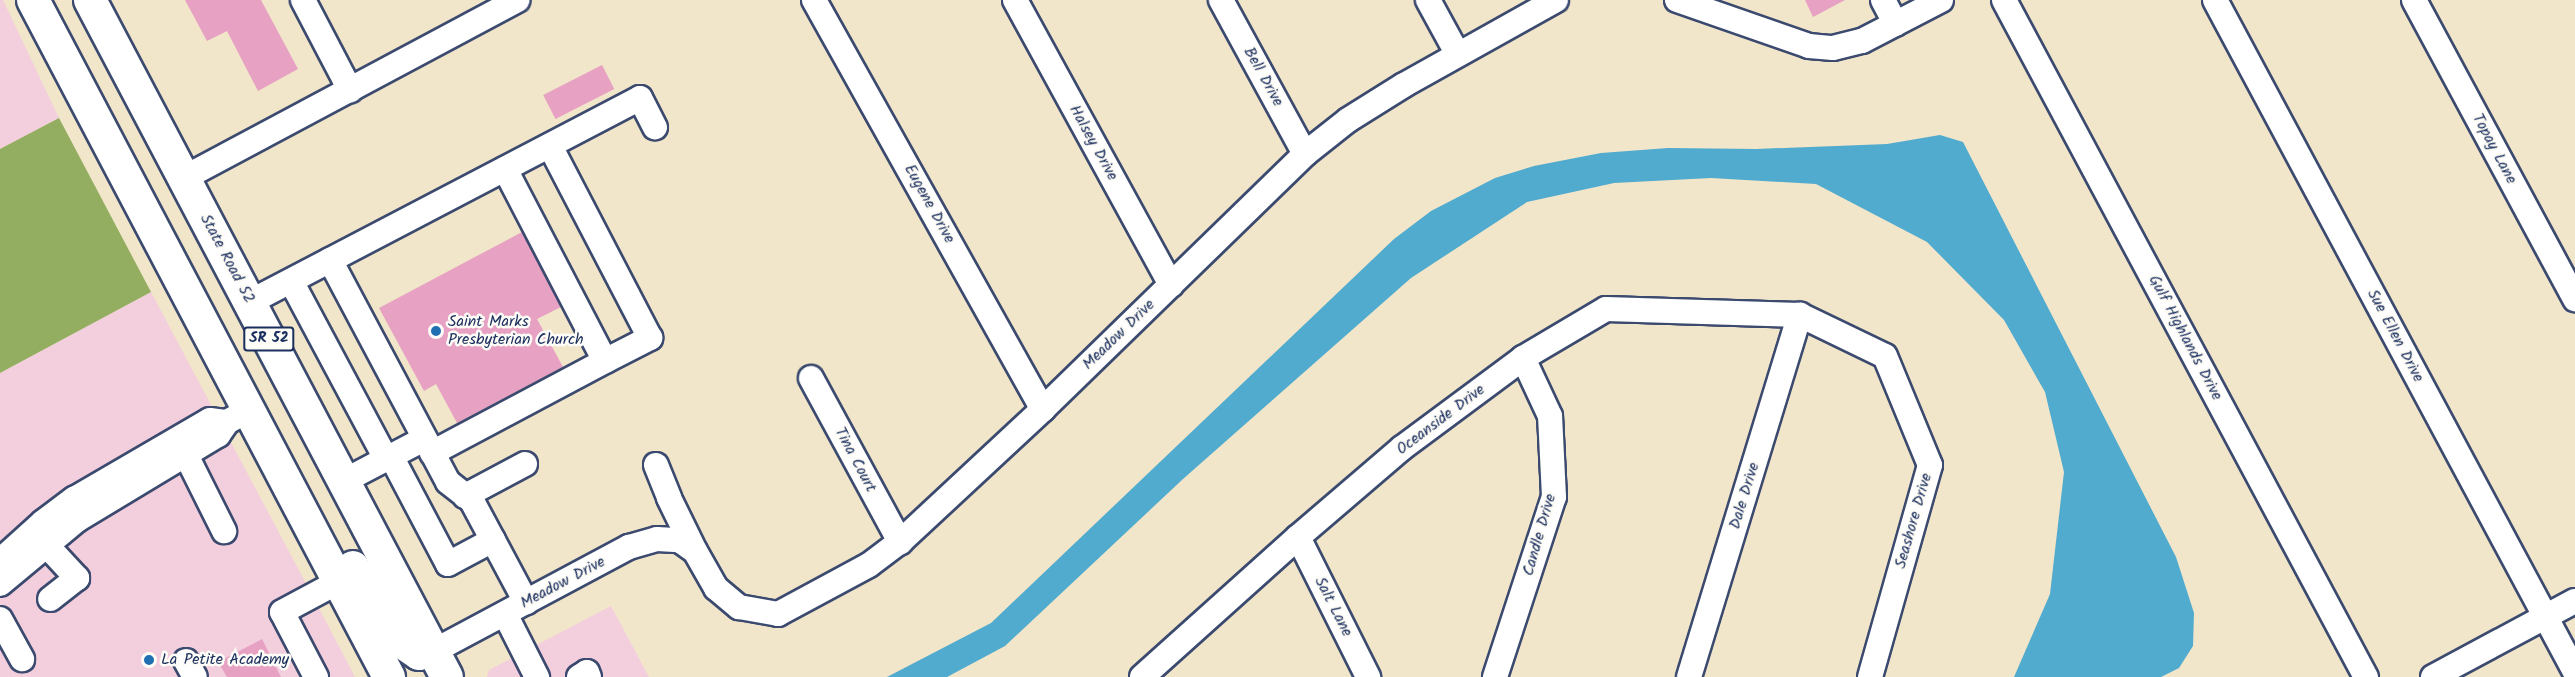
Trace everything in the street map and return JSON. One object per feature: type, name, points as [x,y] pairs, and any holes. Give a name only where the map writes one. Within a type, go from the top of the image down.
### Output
[{"type":"main road","name":"SR 52","points":[[33,0],[237,416],[264,442],[389,677]]},
{"type":"main road","name":"State Road 52","points":[[90,0],[441,664]]},
{"type":"main road","points":[[264,442],[298,478],[400,640],[420,654],[441,664]]},
{"type":"street","points":[[303,0],[350,90]]},
{"type":"street","points":[[184,178],[518,0]]},
{"type":"street","name":"Eugene Drive","points":[[814,0],[1043,409]]},
{"type":"street","name":"Halsey Drive","points":[[1015,0],[1171,285]]},
{"type":"street","name":"Bell Drive","points":[[1221,0],[1305,154]]},
{"type":"street","points":[[1428,0],[1456,53]]},
{"type":"street","name":"Meadow Drive","points":[[656,465],[695,551],[716,588],[739,606],[778,614],[869,565],[900,542],[1043,409],[1305,154],[1348,120],[1456,53],[1556,0]]},
{"type":"street","points":[[1677,0],[1809,46],[1833,48],[1862,41],[1941,0]]},
{"type":"street","points":[[1883,0],[1896,24]]},
{"type":"street","name":"Gulf Highlands Drive","points":[[2004,0],[2366,677]]},
{"type":"street","name":"Sue Ellen Drive","points":[[2215,0],[2575,672]]},
{"type":"street","name":"Topay Lane","points":[[2414,0],[2575,299]]},
{"type":"street","points":[[250,302],[640,98],[656,127]]},
{"type":"street","points":[[344,482],[388,458],[428,446],[650,338],[550,146]]},
{"type":"street","points":[[506,169],[605,361]]},
{"type":"street","points":[[330,260],[448,482],[472,501],[526,602]]},
{"type":"street","points":[[291,281],[448,564],[493,540]]},
{"type":"street","name":"Oceanside Drive","points":[[1154,673],[1298,537],[1402,448],[1522,358],[1606,309],[1800,315]]},
{"type":"street","name":"Dale Drive","points":[[1689,677],[1800,315]]},
{"type":"street","name":"Seashore Drive","points":[[1800,315],[1886,356],[1930,465],[1870,677]]},
{"type":"street","name":"Candle Drive","points":[[1495,677],[1554,497],[1550,416],[1522,358]]},
{"type":"street","name":"Tina Court","points":[[811,378],[900,542]]},
{"type":"street","points":[[0,584],[74,499],[182,447],[210,420],[237,416]]},
{"type":"street","points":[[182,447],[224,531]]},
{"type":"street","points":[[465,495],[525,464]]},
{"type":"street","name":"Salt Lane","points":[[1298,537],[1368,677]]},
{"type":"street","points":[[0,561],[40,538]]},
{"type":"street","points":[[40,538],[77,578],[50,599]]},
{"type":"street","name":"Meadow Drive","points":[[441,664],[505,614],[629,547],[657,539],[679,540],[695,551]]},
{"type":"street","points":[[316,677],[282,612],[338,582]]},
{"type":"street","points":[[2433,677],[2575,602]]},
{"type":"street","points":[[505,614],[537,677]]},
{"type":"street","points":[[0,619],[22,659]]},
{"type":"street","points":[[579,677],[587,672],[589,677]]},
{"type":"shaded area","points":[[0,0],[3,0],[59,118],[0,149]]},
{"type":"shaded area","points":[[151,292],[355,677],[0,677],[0,373]]},
{"type":"shaded area","points":[[611,606],[649,677],[487,677],[489,670]]},
{"type":"green space","points":[[59,118],[151,292],[0,373],[0,149]]},
{"type":"water","points":[[1940,135],[1963,142],[2176,557],[2194,613],[2193,646],[2179,668],[2161,677],[2014,677],[2050,594],[2064,472],[2045,392],[2004,320],[1927,242],[1816,184],[1711,178],[1614,183],[1527,202],[1411,278],[1183,479],[1005,646],[947,677],[887,677],[991,623],[1394,239],[1431,211],[1495,178],[1534,166],[1601,153],[1668,148],[1756,149],[1887,144]]},
{"type":"building","points":[[185,0],[261,0],[298,69],[258,91],[227,31],[207,41]]},
{"type":"building","points":[[1805,0],[1845,0],[1813,17]]},
{"type":"building","points":[[602,65],[614,89],[555,119],[543,95]]},
{"type":"building","name":"Saint Marks Presbyterian Church","points":[[522,232],[561,307],[537,319],[563,367],[457,423],[436,384],[424,391],[379,308]]},
{"type":"building","points":[[262,639],[281,677],[227,677],[218,662]]},
{"type":"place","name":"Saint Marks Presbyterian Church","points":[[436,331]]},
{"type":"place","name":"La Petite Academy","points":[[149,660]]}]
